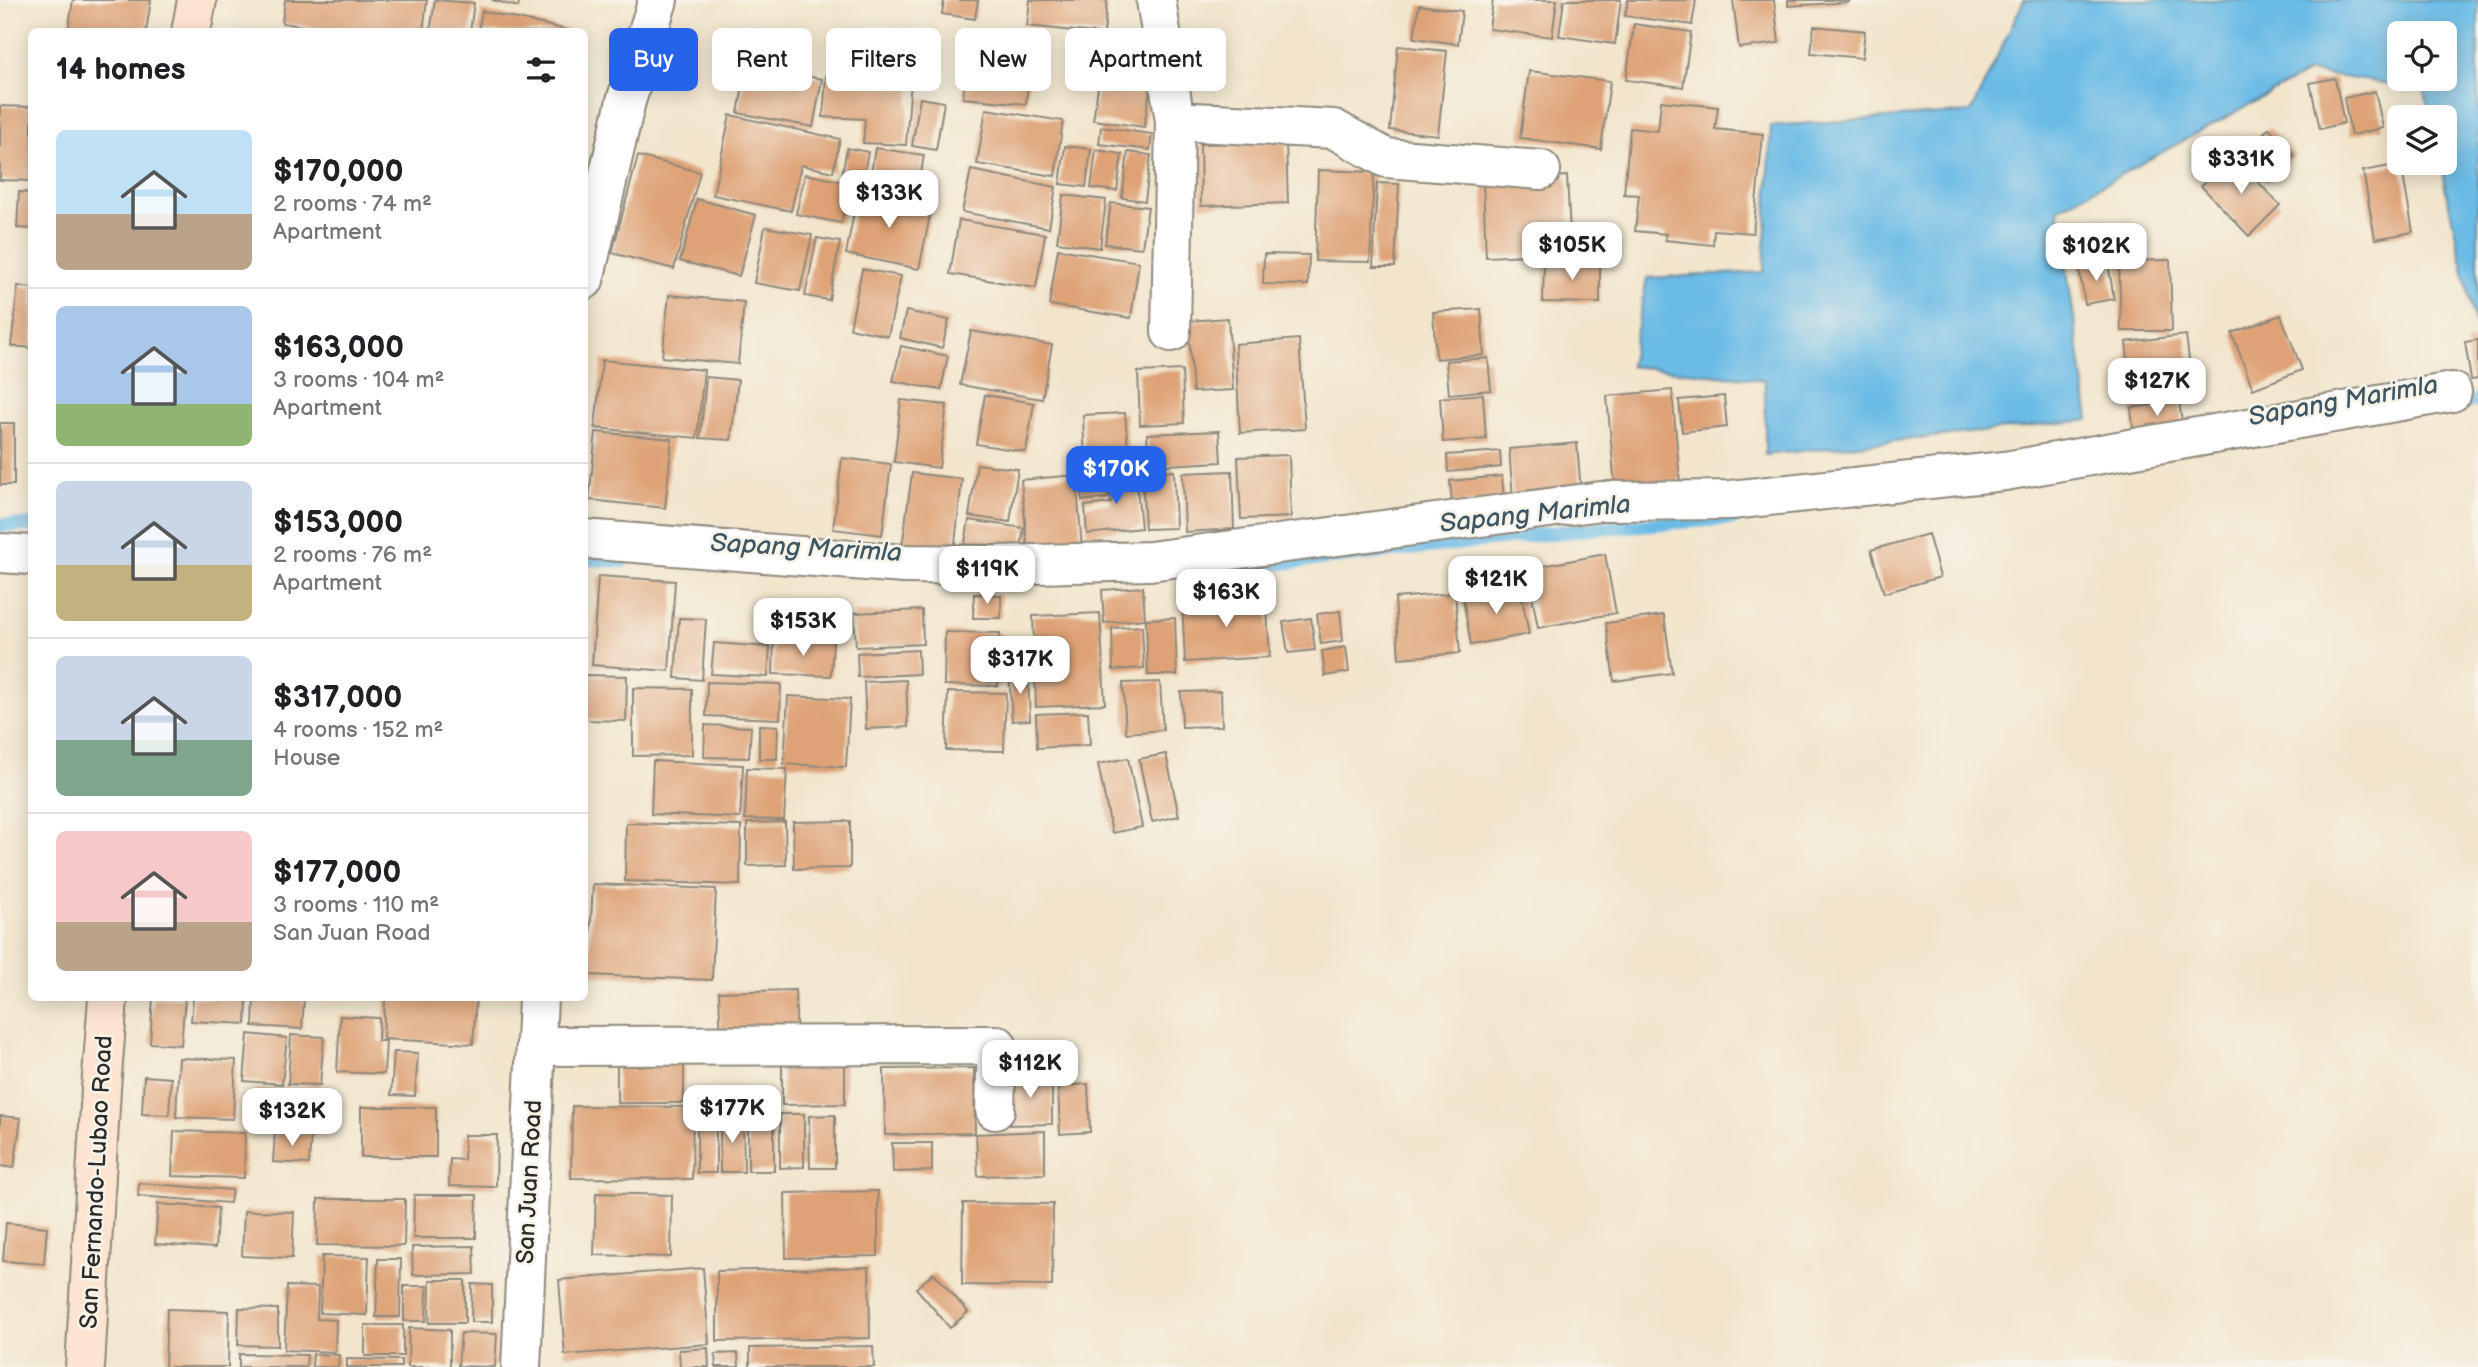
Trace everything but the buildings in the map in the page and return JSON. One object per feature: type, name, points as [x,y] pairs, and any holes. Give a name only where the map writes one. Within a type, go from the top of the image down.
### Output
[{"type":"main road","points":[[192,28],[197,0]]},
{"type":"main road","name":"San Fernando-Lubao Road","points":[[85,1367],[100,1089],[108,1001]]},
{"type":"street","points":[[588,263],[626,101],[659,0]]},
{"type":"street","points":[[1156,0],[1175,121],[1171,332]]},
{"type":"street","points":[[1175,121],[1334,130],[1386,158],[1541,170]]},
{"type":"street","points":[[588,539],[904,564],[1150,561],[1601,500],[1731,500],[2005,471],[2452,392]]},
{"type":"street","points":[[0,553],[28,555]]},
{"type":"street","name":"San Juan Road","points":[[521,1367],[538,1001]]},
{"type":"street","points":[[536,1046],[997,1045],[995,1110]]},
{"type":"water","points":[[2024,0],[2478,0],[2478,328],[2443,175],[2457,175],[2457,105],[2427,105],[2424,91],[2457,91],[2457,21],[2387,21],[2387,84],[2309,72],[2058,209],[2089,420],[1765,455],[1765,380],[1630,366],[1647,278],[1764,272],[1771,126],[1971,112]]},
{"type":"waterway","name":"Sapang Marimla","points":[[2450,405],[2478,400]]},
{"type":"waterway","name":"Sapang Marimla","points":[[1247,567],[1598,528],[1735,518]]},
{"type":"waterway","name":"Sapang Marimla","points":[[0,525],[28,525]]},
{"type":"waterway","name":"Sapang Marimla","points":[[589,559],[622,561]]}]
